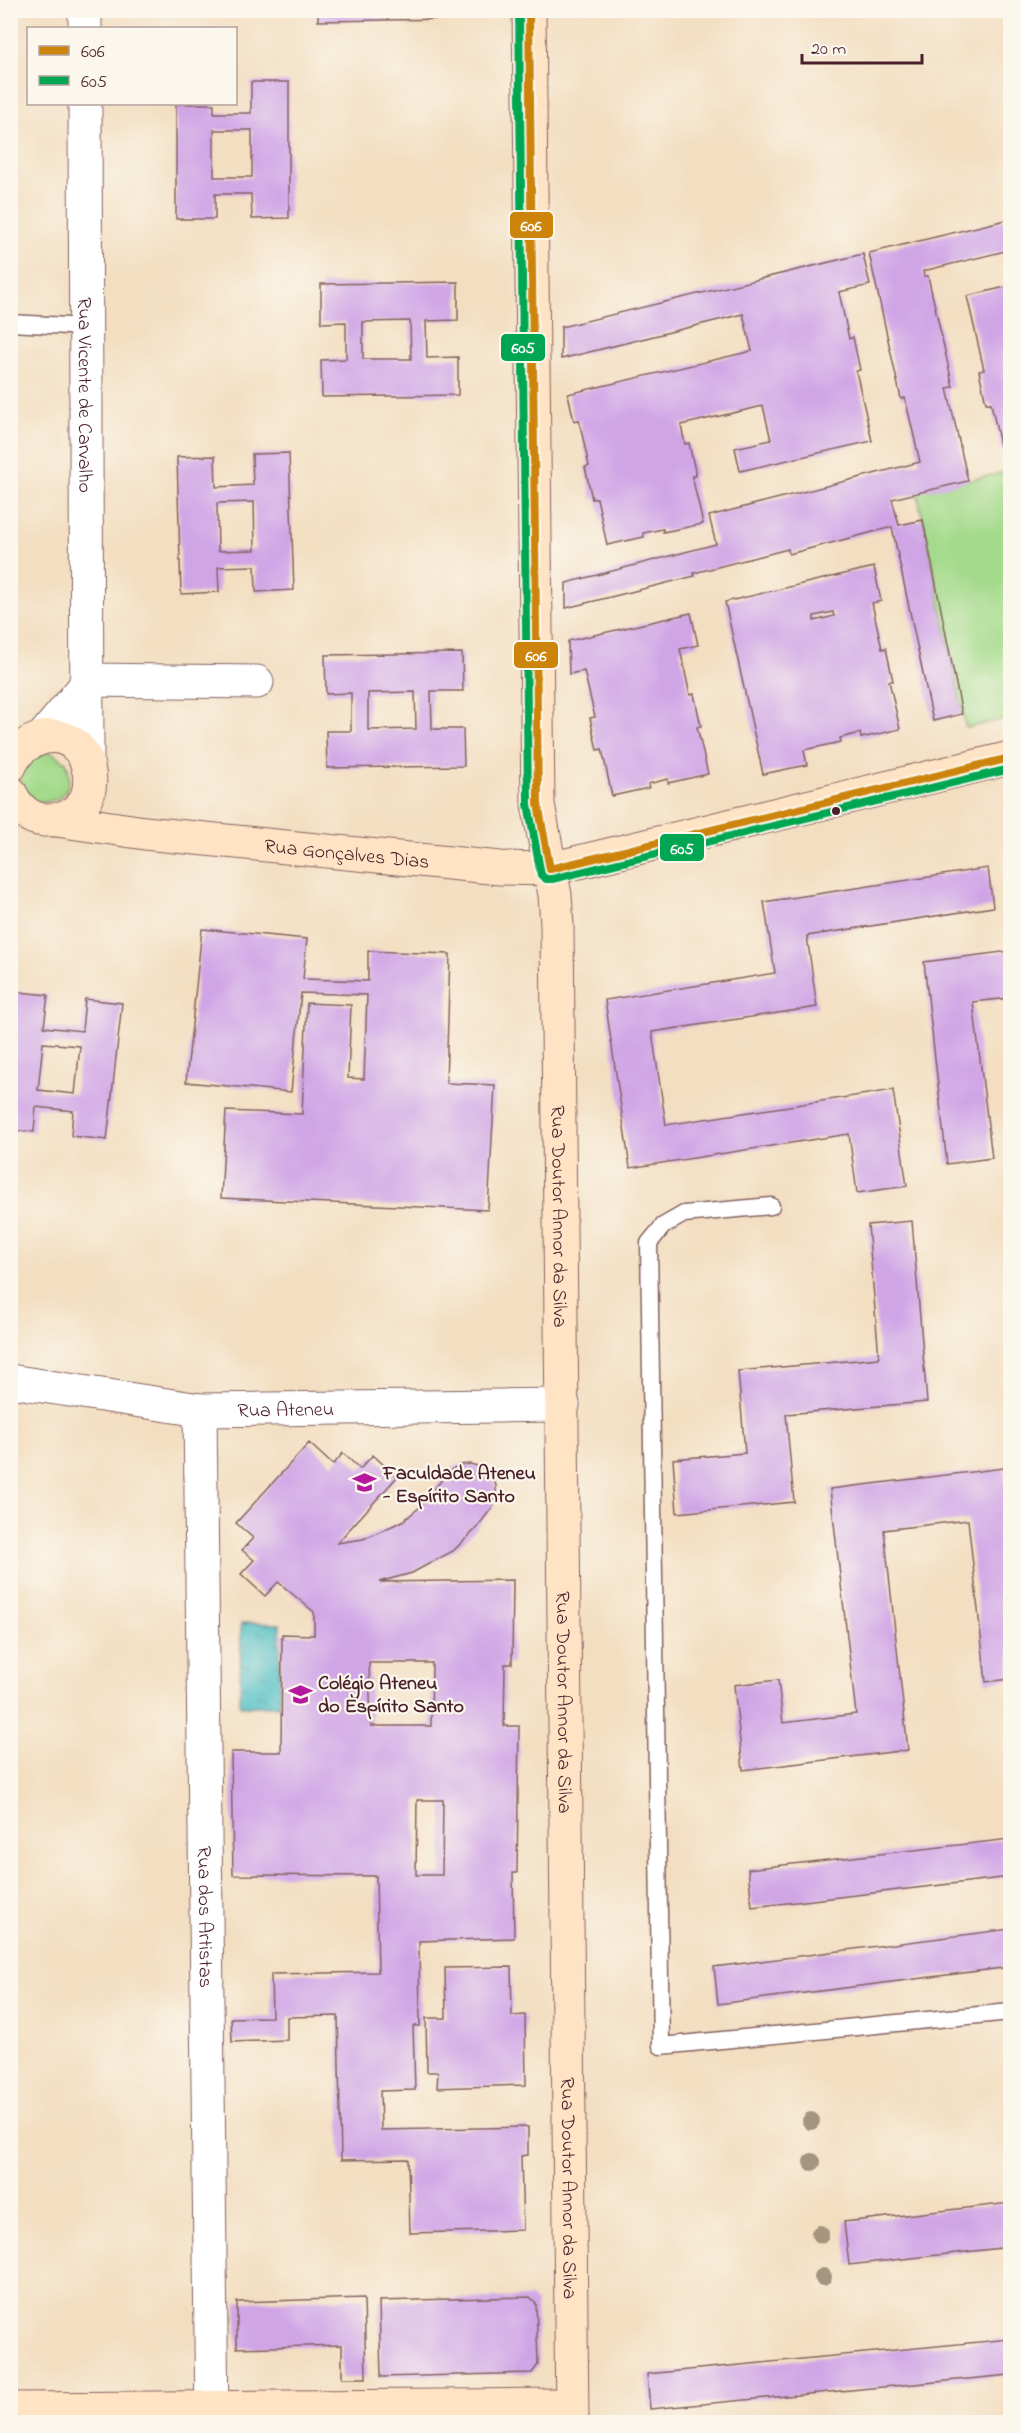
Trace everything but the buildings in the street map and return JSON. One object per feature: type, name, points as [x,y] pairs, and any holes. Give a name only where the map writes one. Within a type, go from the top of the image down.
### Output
[{"type":"street","points":[[85,10],[85,27]]},
{"type":"street","name":"Rua Doutor Annor da Silva","points":[[529,10],[538,804],[557,925],[571,2414]]},
{"type":"street","name":"Rua Vicente de Carvalho","points":[[85,105],[86,683],[89,768]]},
{"type":"street","points":[[42,738],[86,683],[257,682]]},
{"type":"street","points":[[12,760],[27,744],[42,738],[59,738],[75,746],[112,806],[145,833]]},
{"type":"street","name":"Rua Gonçalves Dias","points":[[26,809],[145,833],[488,867],[550,869],[1011,758]]},
{"type":"street","points":[[26,809],[70,815],[82,805],[89,792],[89,768]]},
{"type":"street","name":"Rua Ateneu","points":[[10,1381],[200,1410],[563,1405]]},
{"type":"street","name":"Rua dos Artistas","points":[[200,1410],[212,2415]]},
{"type":"street","points":[[10,2409],[212,2415],[571,2414]]},
{"type":"lane","points":[[10,323],[87,327]]},
{"type":"lane","points":[[771,1206],[684,1214],[663,1226],[649,1244],[661,2046],[1011,2012]]},
{"type":"green space","points":[[1010,471],[1010,718],[966,728],[917,492]]},
{"type":"green space","points":[[49,751],[66,762],[68,786],[59,797],[53,800],[35,801],[21,781],[21,765]]},
{"type":"water","points":[[241,1623],[280,1624],[279,1706],[240,1706]]},
{"type":"transit line","name":"605","points":[[519,10],[528,804],[541,875],[546,879],[552,879],[1010,769]]},
{"type":"transit line","name":"606","points":[[529,10],[538,804],[550,869]]},
{"type":"transit line","name":"606","points":[[550,869],[1010,758]]},
{"type":"place","name":"Faculdade Ateneu - Espírito Santo","points":[[365,1483]]},
{"type":"place","name":"Colégio Ateneu do Espírito Santo","points":[[300,1694]]}]
